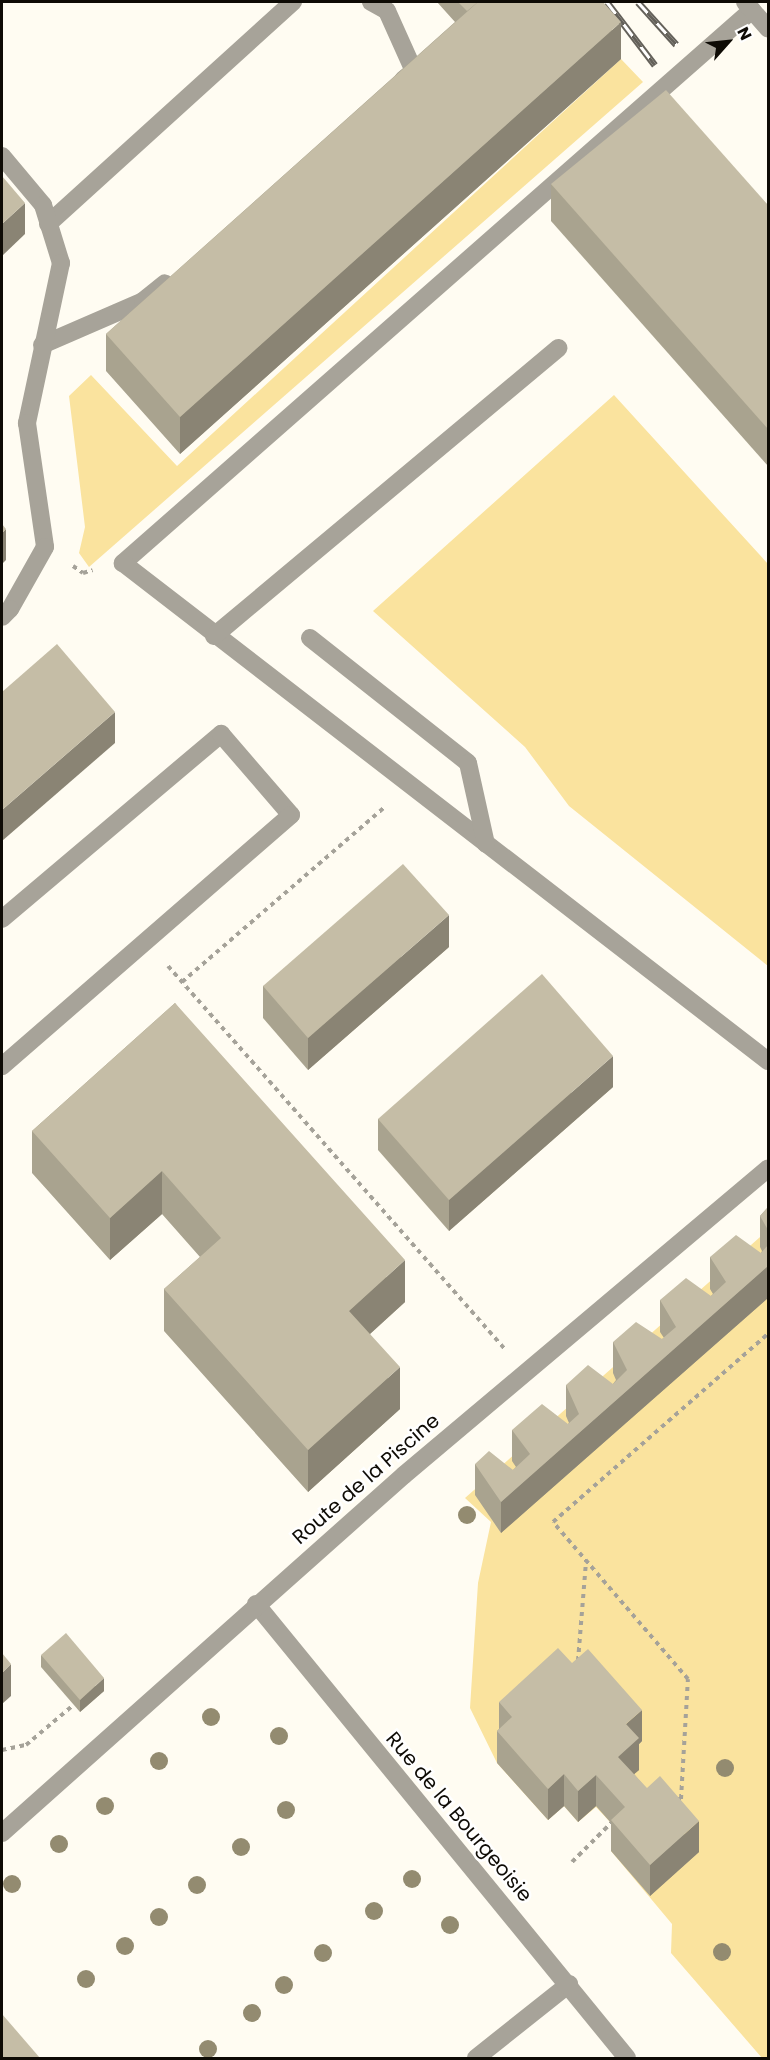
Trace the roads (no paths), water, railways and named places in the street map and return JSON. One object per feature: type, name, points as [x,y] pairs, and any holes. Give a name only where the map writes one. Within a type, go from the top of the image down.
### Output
[{"type":"street","points":[[48,224],[293,2]]},
{"type":"street","points":[[370,2],[387,11],[414,71],[387,94]]},
{"type":"street","points":[[768,28],[749,6],[123,563],[214,636],[768,1061]]},
{"type":"street","points":[[2,156],[43,205],[61,263],[27,423],[45,547],[10,609],[2,617]]},
{"type":"street","points":[[42,345],[143,302],[179,271]]},
{"type":"street","points":[[214,636],[559,348]]},
{"type":"street","points":[[310,638],[468,763],[486,844]]},
{"type":"street","points":[[2,920],[221,734],[291,815],[2,1066]]},
{"type":"street","name":"Route de la Piscine","points":[[2,1833],[256,1604],[768,1169]]},
{"type":"street","name":"Rue de la Bourgeoisie","points":[[256,1604],[411,1797],[569,1984],[627,2058]]},
{"type":"street","points":[[476,2058],[569,1984]]},
{"type":"railway","points":[[607,2],[655,65]]},
{"type":"railway","points":[[638,2],[676,44]]}]
